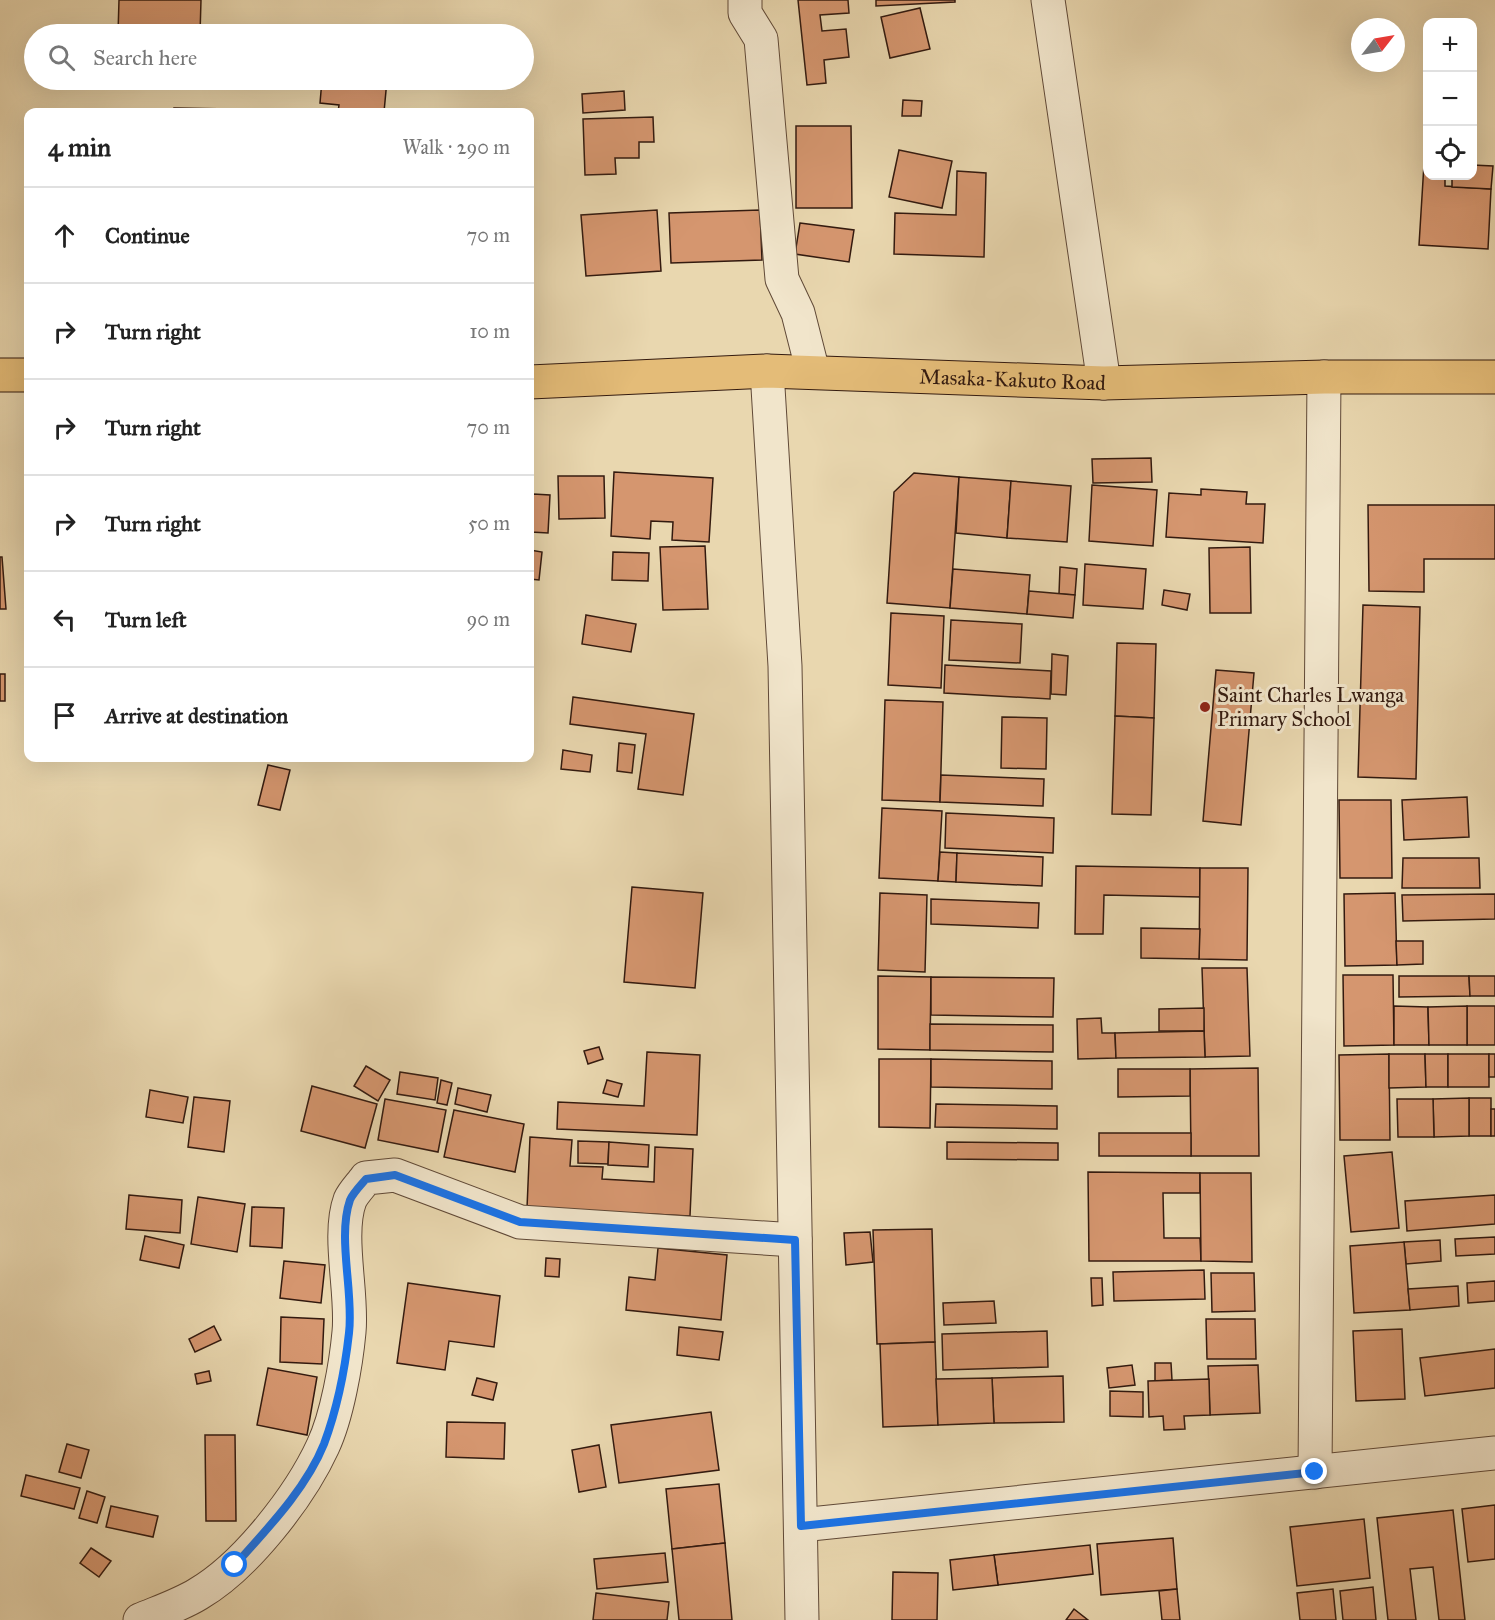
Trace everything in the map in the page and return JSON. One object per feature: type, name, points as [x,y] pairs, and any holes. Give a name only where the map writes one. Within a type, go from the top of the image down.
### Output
[{"type":"highway","name":"Masaka-Kakuto Road","points":[[534,382],[768,371],[1104,383],[1324,377],[1495,377]]},
{"type":"highway","points":[[0,375],[24,375]]},
{"type":"street","points":[[745,0],[746,13],[761,39],[782,279],[798,313],[813,372]]},
{"type":"street","points":[[1048,0],[1104,383]]},
{"type":"street","points":[[768,371],[785,666],[802,1620]]},
{"type":"street","points":[[1315,1472],[1324,377]]},
{"type":"street","points":[[140,1620],[198,1594],[235,1565],[267,1529],[303,1481],[323,1445],[337,1400],[350,1331],[345,1239],[350,1200],[366,1179],[395,1175],[520,1222],[795,1240]]},
{"type":"street","points":[[801,1526],[1495,1453]]},
{"type":"building","points":[[119,0],[201,0],[200,24],[118,24]]},
{"type":"building","points":[[798,0],[848,0],[849,13],[820,15],[822,31],[846,29],[849,57],[824,60],[826,83],[807,85]]},
{"type":"building","points":[[876,0],[955,0],[955,2],[876,6]]},
{"type":"building","points":[[920,8],[930,49],[890,58],[881,17]]},
{"type":"building","points":[[321,90],[386,90],[384,108],[339,108],[339,105],[320,103]]},
{"type":"building","points":[[624,91],[625,110],[583,113],[582,94]]},
{"type":"building","points":[[903,100],[922,101],[921,116],[902,116]]},
{"type":"building","points":[[653,117],[654,142],[639,142],[639,158],[615,158],[616,174],[585,175],[583,119]]},
{"type":"building","points":[[796,126],[851,126],[852,208],[796,208]]},
{"type":"building","points":[[899,150],[952,161],[942,208],[889,197]]},
{"type":"building","points":[[1477,165],[1493,166],[1491,189],[1452,187],[1452,180],[1477,180]]},
{"type":"building","points":[[957,171],[986,173],[984,257],[894,254],[895,213],[956,215]]},
{"type":"building","points":[[1423,180],[1445,180],[1445,186],[1491,189],[1488,249],[1419,245]]},
{"type":"building","points":[[657,210],[661,271],[586,276],[581,215]]},
{"type":"building","points":[[760,210],[762,260],[671,263],[669,213]]},
{"type":"building","points":[[800,223],[854,230],[849,262],[795,254]]},
{"type":"building","points":[[1151,458],[1152,482],[1093,483],[1092,459]]},
{"type":"building","points":[[614,472],[713,478],[709,542],[672,540],[673,522],[651,521],[650,539],[611,536]]},
{"type":"building","points":[[914,473],[959,477],[950,608],[887,603],[894,492]]},
{"type":"building","points":[[558,476],[604,476],[605,518],[559,519]]},
{"type":"building","points":[[959,477],[1011,481],[1007,538],[956,533]]},
{"type":"building","points":[[1011,481],[1071,486],[1067,542],[1007,538]]},
{"type":"building","points":[[1092,485],[1157,490],[1153,546],[1089,541]]},
{"type":"building","points":[[1201,489],[1247,492],[1246,504],[1265,504],[1263,543],[1166,537],[1169,493],[1201,495]]},
{"type":"building","points":[[534,494],[550,495],[548,533],[534,532]]},
{"type":"building","points":[[1368,505],[1495,505],[1495,559],[1424,559],[1424,592],[1369,591]]},
{"type":"building","points":[[705,546],[708,609],[663,610],[660,547]]},
{"type":"building","points":[[1250,547],[1251,613],[1210,613],[1209,548]]},
{"type":"building","points":[[534,551],[542,552],[539,580],[534,579]]},
{"type":"building","points":[[613,552],[649,553],[648,581],[612,580]]},
{"type":"building","points":[[0,557],[2,557],[6,609],[0,609]]},
{"type":"building","points":[[1085,564],[1146,569],[1143,609],[1083,605]]},
{"type":"building","points":[[1060,567],[1077,569],[1075,595],[1059,594]]},
{"type":"building","points":[[953,569],[1030,575],[1027,614],[950,608]]},
{"type":"building","points":[[1164,590],[1190,594],[1187,610],[1162,605]]},
{"type":"building","points":[[1029,591],[1075,595],[1073,618],[1027,614]]},
{"type":"building","points":[[1363,605],[1420,607],[1416,779],[1358,777]]},
{"type":"building","points":[[891,613],[944,616],[941,688],[888,685]]},
{"type":"building","points":[[586,615],[636,624],[631,652],[582,644]]},
{"type":"building","points":[[951,620],[1022,624],[1020,663],[949,660]]},
{"type":"building","points":[[1117,643],[1156,644],[1154,718],[1115,716]]},
{"type":"building","points":[[1052,654],[1068,656],[1066,695],[1051,694]]},
{"type":"building","points":[[945,665],[1051,671],[1050,699],[944,693]]},
{"type":"building","name":"Saint Charles Lwanga Primary School","points":[[1216,670],[1254,673],[1241,825],[1203,821]]},
{"type":"building","points":[[0,674],[5,674],[5,701],[0,701]]},
{"type":"building","points":[[573,697],[694,714],[683,795],[638,789],[646,734],[570,724]]},
{"type":"building","points":[[885,700],[943,702],[940,802],[882,800]]},
{"type":"building","points":[[1115,716],[1154,718],[1151,815],[1112,814]]},
{"type":"building","points":[[1002,717],[1047,718],[1046,769],[1001,768]]},
{"type":"building","points":[[619,743],[635,745],[632,773],[617,771]]},
{"type":"building","points":[[563,750],[592,755],[590,772],[561,769]]},
{"type":"building","points":[[268,765],[290,770],[280,810],[258,805]]},
{"type":"building","points":[[941,775],[1044,779],[1043,806],[940,802]]},
{"type":"building","points":[[1467,797],[1469,837],[1404,840],[1402,800]]},
{"type":"building","points":[[1339,800],[1391,800],[1392,878],[1340,878]]},
{"type":"building","points":[[882,808],[942,811],[938,881],[879,878]]},
{"type":"building","points":[[946,813],[1054,818],[1053,853],[945,848]]},
{"type":"building","points":[[940,852],[957,853],[956,882],[938,881]]},
{"type":"building","points":[[957,853],[1043,857],[1042,886],[956,882]]},
{"type":"building","points":[[1403,858],[1479,858],[1480,888],[1402,888]]},
{"type":"building","points":[[1076,866],[1200,868],[1200,897],[1104,895],[1103,934],[1075,934]]},
{"type":"building","points":[[1200,868],[1248,868],[1247,960],[1199,959]]},
{"type":"building","points":[[632,887],[703,893],[695,988],[624,982]]},
{"type":"building","points":[[880,893],[927,895],[925,972],[878,970]]},
{"type":"building","points":[[1395,893],[1397,965],[1345,966],[1344,894]]},
{"type":"building","points":[[1495,894],[1495,919],[1403,921],[1402,895]]},
{"type":"building","points":[[931,899],[1039,903],[1038,928],[931,924]]},
{"type":"building","points":[[1141,928],[1200,929],[1199,959],[1141,958]]},
{"type":"building","points":[[1396,941],[1423,941],[1423,964],[1397,965]]},
{"type":"building","points":[[1202,968],[1247,968],[1250,1056],[1205,1057]]},
{"type":"building","points":[[1343,975],[1393,975],[1394,1045],[1344,1046]]},
{"type":"building","points":[[878,976],[931,977],[930,1050],[878,1049]]},
{"type":"building","points":[[1399,976],[1469,976],[1470,996],[1399,997]]},
{"type":"building","points":[[1469,976],[1495,976],[1495,996],[1470,996]]},
{"type":"building","points":[[931,977],[1054,978],[1053,1017],[931,1015]]},
{"type":"building","points":[[1394,1006],[1428,1007],[1429,1045],[1394,1045]]},
{"type":"building","points":[[1467,1006],[1495,1006],[1495,1045],[1467,1045]]},
{"type":"building","points":[[1467,1006],[1467,1045],[1429,1045],[1428,1007]]},
{"type":"building","points":[[1204,1008],[1204,1031],[1159,1031],[1159,1009]]},
{"type":"building","points":[[1101,1018],[1102,1033],[1115,1033],[1116,1058],[1078,1059],[1077,1019]]},
{"type":"building","points":[[930,1024],[1053,1025],[1053,1052],[930,1050]]},
{"type":"building","points":[[1204,1031],[1205,1057],[1116,1058],[1115,1033]]},
{"type":"building","points":[[599,1047],[603,1059],[588,1064],[584,1051]]},
{"type":"building","points":[[647,1052],[700,1055],[697,1135],[557,1129],[558,1102],[644,1106]]},
{"type":"building","points":[[1389,1054],[1390,1140],[1340,1140],[1339,1055]]},
{"type":"building","points":[[1389,1054],[1425,1054],[1426,1087],[1389,1088]]},
{"type":"building","points":[[1425,1054],[1448,1054],[1448,1087],[1426,1087]]},
{"type":"building","points":[[1448,1054],[1489,1054],[1489,1087],[1448,1087]]},
{"type":"building","points":[[1489,1054],[1495,1054],[1495,1077],[1489,1077]]},
{"type":"building","points":[[879,1059],[931,1059],[930,1128],[879,1127]]},
{"type":"building","points":[[931,1059],[1052,1061],[1052,1089],[931,1087]]},
{"type":"building","points":[[366,1066],[390,1080],[378,1101],[354,1086]]},
{"type":"building","points":[[1258,1068],[1259,1156],[1191,1156],[1190,1069]]},
{"type":"building","points":[[1118,1069],[1190,1069],[1190,1096],[1118,1097]]},
{"type":"building","points":[[400,1072],[438,1078],[435,1100],[397,1094]]},
{"type":"building","points":[[441,1080],[452,1083],[447,1105],[437,1103]]},
{"type":"building","points":[[607,1080],[622,1084],[618,1097],[603,1093]]},
{"type":"building","points":[[312,1086],[377,1104],[365,1148],[301,1131]]},
{"type":"building","points":[[458,1088],[491,1095],[487,1112],[455,1104]]},
{"type":"building","points":[[150,1090],[188,1097],[183,1123],[146,1117]]},
{"type":"building","points":[[194,1097],[230,1101],[224,1152],[188,1147]]},
{"type":"building","points":[[1469,1098],[1491,1098],[1491,1136],[1469,1136]]},
{"type":"building","points":[[1469,1098],[1469,1136],[1434,1137],[1433,1099]]},
{"type":"building","points":[[385,1099],[446,1110],[438,1152],[378,1140]]},
{"type":"building","points":[[1397,1099],[1433,1099],[1434,1137],[1398,1137]]},
{"type":"building","points":[[936,1104],[1057,1106],[1057,1129],[935,1127]]},
{"type":"building","points":[[1491,1109],[1495,1109],[1495,1136],[1491,1136]]},
{"type":"building","points":[[454,1110],[524,1124],[515,1172],[444,1157]]},
{"type":"building","points":[[1099,1133],[1191,1133],[1191,1156],[1099,1156]]},
{"type":"building","points":[[530,1137],[572,1140],[570,1166],[603,1167],[602,1179],[654,1182],[655,1147],[693,1149],[690,1216],[527,1208]]},
{"type":"building","points":[[578,1141],[609,1142],[608,1164],[578,1163]]},
{"type":"building","points":[[609,1142],[649,1145],[648,1167],[608,1165]]},
{"type":"building","points":[[947,1142],[1058,1143],[1058,1160],[947,1159]]},
{"type":"building","points":[[1392,1152],[1399,1228],[1351,1232],[1344,1156]]},
{"type":"building","points":[[1088,1172],[1200,1173],[1200,1193],[1163,1193],[1164,1238],[1200,1238],[1201,1261],[1089,1261]]},
{"type":"building","points":[[1200,1173],[1251,1173],[1252,1262],[1201,1261]]},
{"type":"building","points":[[129,1195],[182,1200],[180,1233],[126,1229]]},
{"type":"building","points":[[1495,1195],[1495,1224],[1407,1231],[1405,1201]]},
{"type":"building","points":[[198,1197],[245,1204],[237,1252],[191,1244]]},
{"type":"building","points":[[252,1207],[284,1208],[282,1248],[250,1246]]},
{"type":"building","points":[[932,1229],[935,1342],[877,1344],[873,1230]]},
{"type":"building","points":[[870,1232],[873,1262],[846,1265],[844,1233]]},
{"type":"building","points":[[145,1236],[184,1245],[179,1268],[140,1260]]},
{"type":"building","points":[[1495,1237],[1495,1254],[1456,1256],[1455,1239]]},
{"type":"building","points":[[1440,1240],[1441,1261],[1406,1264],[1404,1242]]},
{"type":"building","points":[[1404,1242],[1410,1310],[1354,1313],[1350,1246]]},
{"type":"building","points":[[658,1248],[727,1255],[721,1320],[626,1310],[629,1277],[655,1280]]},
{"type":"building","points":[[546,1258],[560,1259],[559,1277],[545,1276]]},
{"type":"building","points":[[284,1261],[325,1265],[321,1303],[280,1298]]},
{"type":"building","points":[[1204,1270],[1205,1299],[1114,1301],[1113,1272]]},
{"type":"building","points":[[1211,1273],[1254,1273],[1255,1311],[1212,1312]]},
{"type":"building","points":[[1091,1278],[1102,1278],[1103,1305],[1092,1306]]},
{"type":"building","points":[[1495,1281],[1495,1301],[1468,1303],[1467,1283]]},
{"type":"building","points":[[408,1283],[500,1296],[494,1347],[449,1341],[445,1370],[397,1363]]},
{"type":"building","points":[[1458,1286],[1459,1306],[1410,1310],[1408,1289]]},
{"type":"building","points":[[994,1301],[996,1323],[944,1325],[943,1303]]},
{"type":"building","points":[[281,1317],[324,1319],[322,1364],[280,1362]]},
{"type":"building","points":[[1206,1319],[1255,1319],[1256,1359],[1207,1359]]},
{"type":"building","points":[[214,1326],[221,1340],[195,1352],[189,1339]]},
{"type":"building","points":[[679,1327],[723,1332],[719,1360],[677,1355]]},
{"type":"building","points":[[1402,1329],[1405,1399],[1356,1401],[1353,1331]]},
{"type":"building","points":[[1047,1331],[1048,1367],[943,1370],[942,1334]]},
{"type":"building","points":[[935,1342],[938,1425],[883,1427],[880,1344]]},
{"type":"building","points":[[1495,1349],[1495,1388],[1425,1396],[1420,1358]]},
{"type":"building","points":[[1155,1363],[1171,1363],[1172,1380],[1155,1381]]},
{"type":"building","points":[[1132,1365],[1135,1385],[1109,1388],[1107,1368]]},
{"type":"building","points":[[1258,1365],[1260,1413],[1210,1415],[1208,1366]]},
{"type":"building","points":[[268,1368],[317,1377],[307,1435],[257,1425]]},
{"type":"building","points":[[209,1371],[211,1381],[197,1384],[195,1374]]},
{"type":"building","points":[[1063,1376],[1064,1422],[994,1423],[992,1378]]},
{"type":"building","points":[[477,1378],[497,1383],[493,1400],[472,1395]]},
{"type":"building","points":[[992,1378],[994,1423],[938,1425],[936,1379]]},
{"type":"building","points":[[1209,1379],[1210,1415],[1184,1416],[1185,1429],[1164,1430],[1163,1416],[1149,1417],[1148,1381]]},
{"type":"building","points":[[1110,1391],[1143,1392],[1143,1417],[1110,1416]]},
{"type":"building","points":[[711,1412],[719,1470],[619,1483],[611,1425]]},
{"type":"building","points":[[447,1422],[505,1423],[504,1459],[446,1457]]},
{"type":"building","points":[[205,1435],[235,1435],[236,1521],[206,1521]]},
{"type":"building","points":[[67,1444],[89,1450],[81,1478],[59,1472]]},
{"type":"building","points":[[599,1445],[606,1487],[579,1492],[572,1450]]},
{"type":"building","points":[[26,1475],[80,1488],[74,1509],[21,1496]]},
{"type":"building","points":[[719,1484],[725,1543],[672,1549],[666,1489]]},
{"type":"building","points":[[87,1491],[105,1497],[97,1523],[79,1518]]},
{"type":"building","points":[[1495,1505],[1495,1559],[1468,1562],[1462,1509]]},
{"type":"building","points":[[111,1506],[158,1516],[153,1537],[106,1527]]},
{"type":"building","points":[[1453,1510],[1465,1620],[1439,1620],[1433,1567],[1410,1569],[1416,1620],[1388,1620],[1377,1518]]},
{"type":"building","points":[[1364,1519],[1370,1578],[1297,1586],[1290,1527]]},
{"type":"building","points":[[1173,1538],[1177,1589],[1101,1595],[1097,1544]]},
{"type":"building","points":[[725,1543],[732,1620],[679,1620],[672,1549]]},
{"type":"building","points":[[1090,1545],[1093,1574],[998,1585],[994,1555]]},
{"type":"building","points":[[91,1548],[111,1561],[99,1577],[80,1563]]},
{"type":"building","points":[[665,1553],[668,1582],[597,1589],[594,1559]]},
{"type":"building","points":[[994,1555],[998,1585],[953,1590],[950,1560]]},
{"type":"building","points":[[893,1572],[938,1573],[937,1620],[892,1620]]},
{"type":"building","points":[[1373,1587],[1376,1620],[1343,1620],[1340,1591]]},
{"type":"building","points":[[1177,1589],[1180,1620],[1162,1620],[1159,1591]]},
{"type":"building","points":[[1333,1589],[1336,1620],[1300,1620],[1297,1593]]},
{"type":"building","points":[[596,1593],[669,1602],[667,1620],[593,1620]]},
{"type":"building","points":[[1074,1609],[1088,1620],[1066,1620]]},
{"type":"place","name":"Saint Charles Lwanga Primary School","points":[[1205,707]]},
{"type":"route","points":[[235,1565],[267,1529],[303,1481],[323,1445],[337,1400],[350,1331],[345,1239],[350,1200],[366,1179],[395,1175],[520,1222],[557,1227],[795,1240],[801,1526],[1315,1472]]}]
